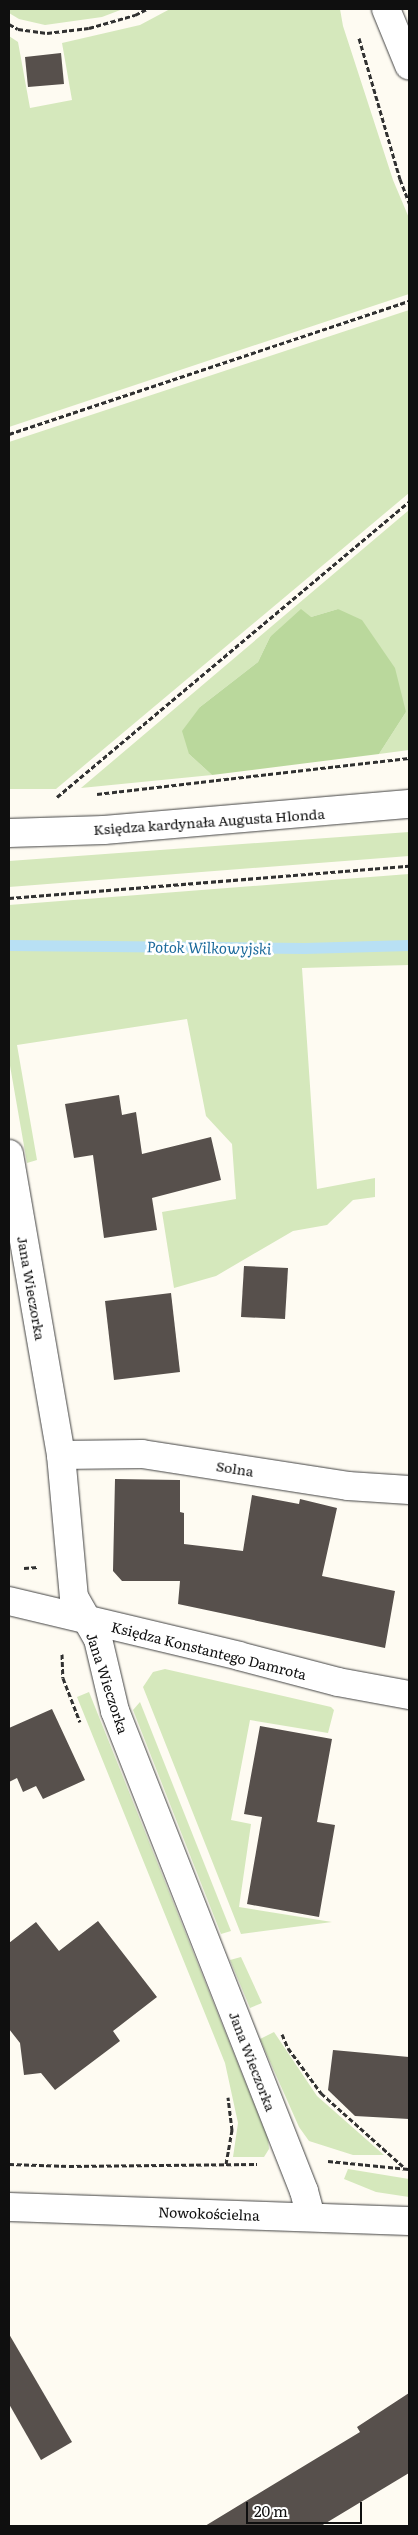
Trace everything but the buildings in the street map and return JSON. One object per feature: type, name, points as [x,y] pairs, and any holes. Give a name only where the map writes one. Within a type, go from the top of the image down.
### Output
[{"type":"street","points":[[386,9],[409,65]]},
{"type":"street","name":"Księdza kardynała Augusta Hlonda","points":[[9,833],[104,830],[409,804]]},
{"type":"street","name":"Jana Wieczorka","points":[[9,1154],[61,1455],[74,1598],[98,1639],[115,1711],[293,2164],[311,2217]]},
{"type":"street","name":"Solna","points":[[61,1455],[142,1454],[348,1486],[409,1490]]},
{"type":"street","name":"Księdza Konstantego Damrota","points":[[9,1601],[239,1656],[338,1682],[409,1695]]},
{"type":"street","name":"Nowokościelna","points":[[9,2207],[409,2221]]},
{"type":"path","points":[[9,24],[18,29],[47,33],[89,28],[135,15],[147,9]]},
{"type":"path","points":[[358,37],[400,179],[409,203]]},
{"type":"path","points":[[9,434],[409,301]]},
{"type":"path","points":[[66,797],[56,798],[409,502]]},
{"type":"path","points":[[95,794],[409,758]]},
{"type":"path","points":[[9,898],[409,866]]},
{"type":"path","points":[[278,2027],[288,2048],[321,2093],[407,2168]]},
{"type":"path","points":[[9,2164],[70,2166],[293,2164],[336,2161],[407,2168]]},
{"type":"green space","points":[[9,9],[123,9],[102,17],[45,25],[19,19],[9,13]]},
{"type":"green space","points":[[170,9],[340,9],[343,26],[393,180],[409,218],[409,294],[9,427],[9,36],[18,42],[30,108],[72,100],[62,43],[140,25]]},
{"type":"green space","points":[[409,310],[409,493],[56,789],[9,789],[9,442]]},
{"type":"green space","points":[[409,510],[409,750],[379,754],[406,712],[338,609],[311,617],[270,637],[258,662],[200,707],[189,754],[212,775],[81,788]]},
{"type":"green space","points":[[301,609],[311,617],[338,609],[362,620],[395,668],[406,712],[379,754],[212,775],[189,754],[182,731],[200,707],[258,662],[270,637]]},
{"type":"green space","points":[[409,832],[409,856],[9,887],[9,861]]},
{"type":"green space","points":[[409,874],[409,965],[302,968],[317,1189],[375,1178],[375,1197],[353,1200],[327,1225],[293,1231],[216,1276],[174,1288],[162,1212],[236,1199],[232,1144],[206,1116],[187,1019],[17,1045],[37,1160],[27,1163],[9,1060],[9,905]]},
{"type":"green space","points":[[165,1669],[331,1707],[334,1710],[328,1733],[250,1720],[231,1820],[251,1824],[239,1907],[332,1922],[241,1934],[143,1687],[153,1672]]},
{"type":"green space","points":[[89,1692],[268,2139],[269,2149],[264,2157],[233,2157],[238,2123],[225,2063],[77,1697]]},
{"type":"green space","points":[[140,1702],[231,1931],[221,1934],[133,1710]]},
{"type":"green space","points":[[241,1957],[262,2003],[250,2008],[230,1960]]},
{"type":"green space","points":[[274,2032],[317,2096],[384,2155],[353,2155],[309,2141],[299,2127],[260,2039]]},
{"type":"green space","points":[[348,2169],[409,2179],[409,2197],[376,2192],[344,2179]]},
{"type":"waterway","name":"Potok Wilkowyjski","points":[[9,945],[304,948],[409,945]]}]
